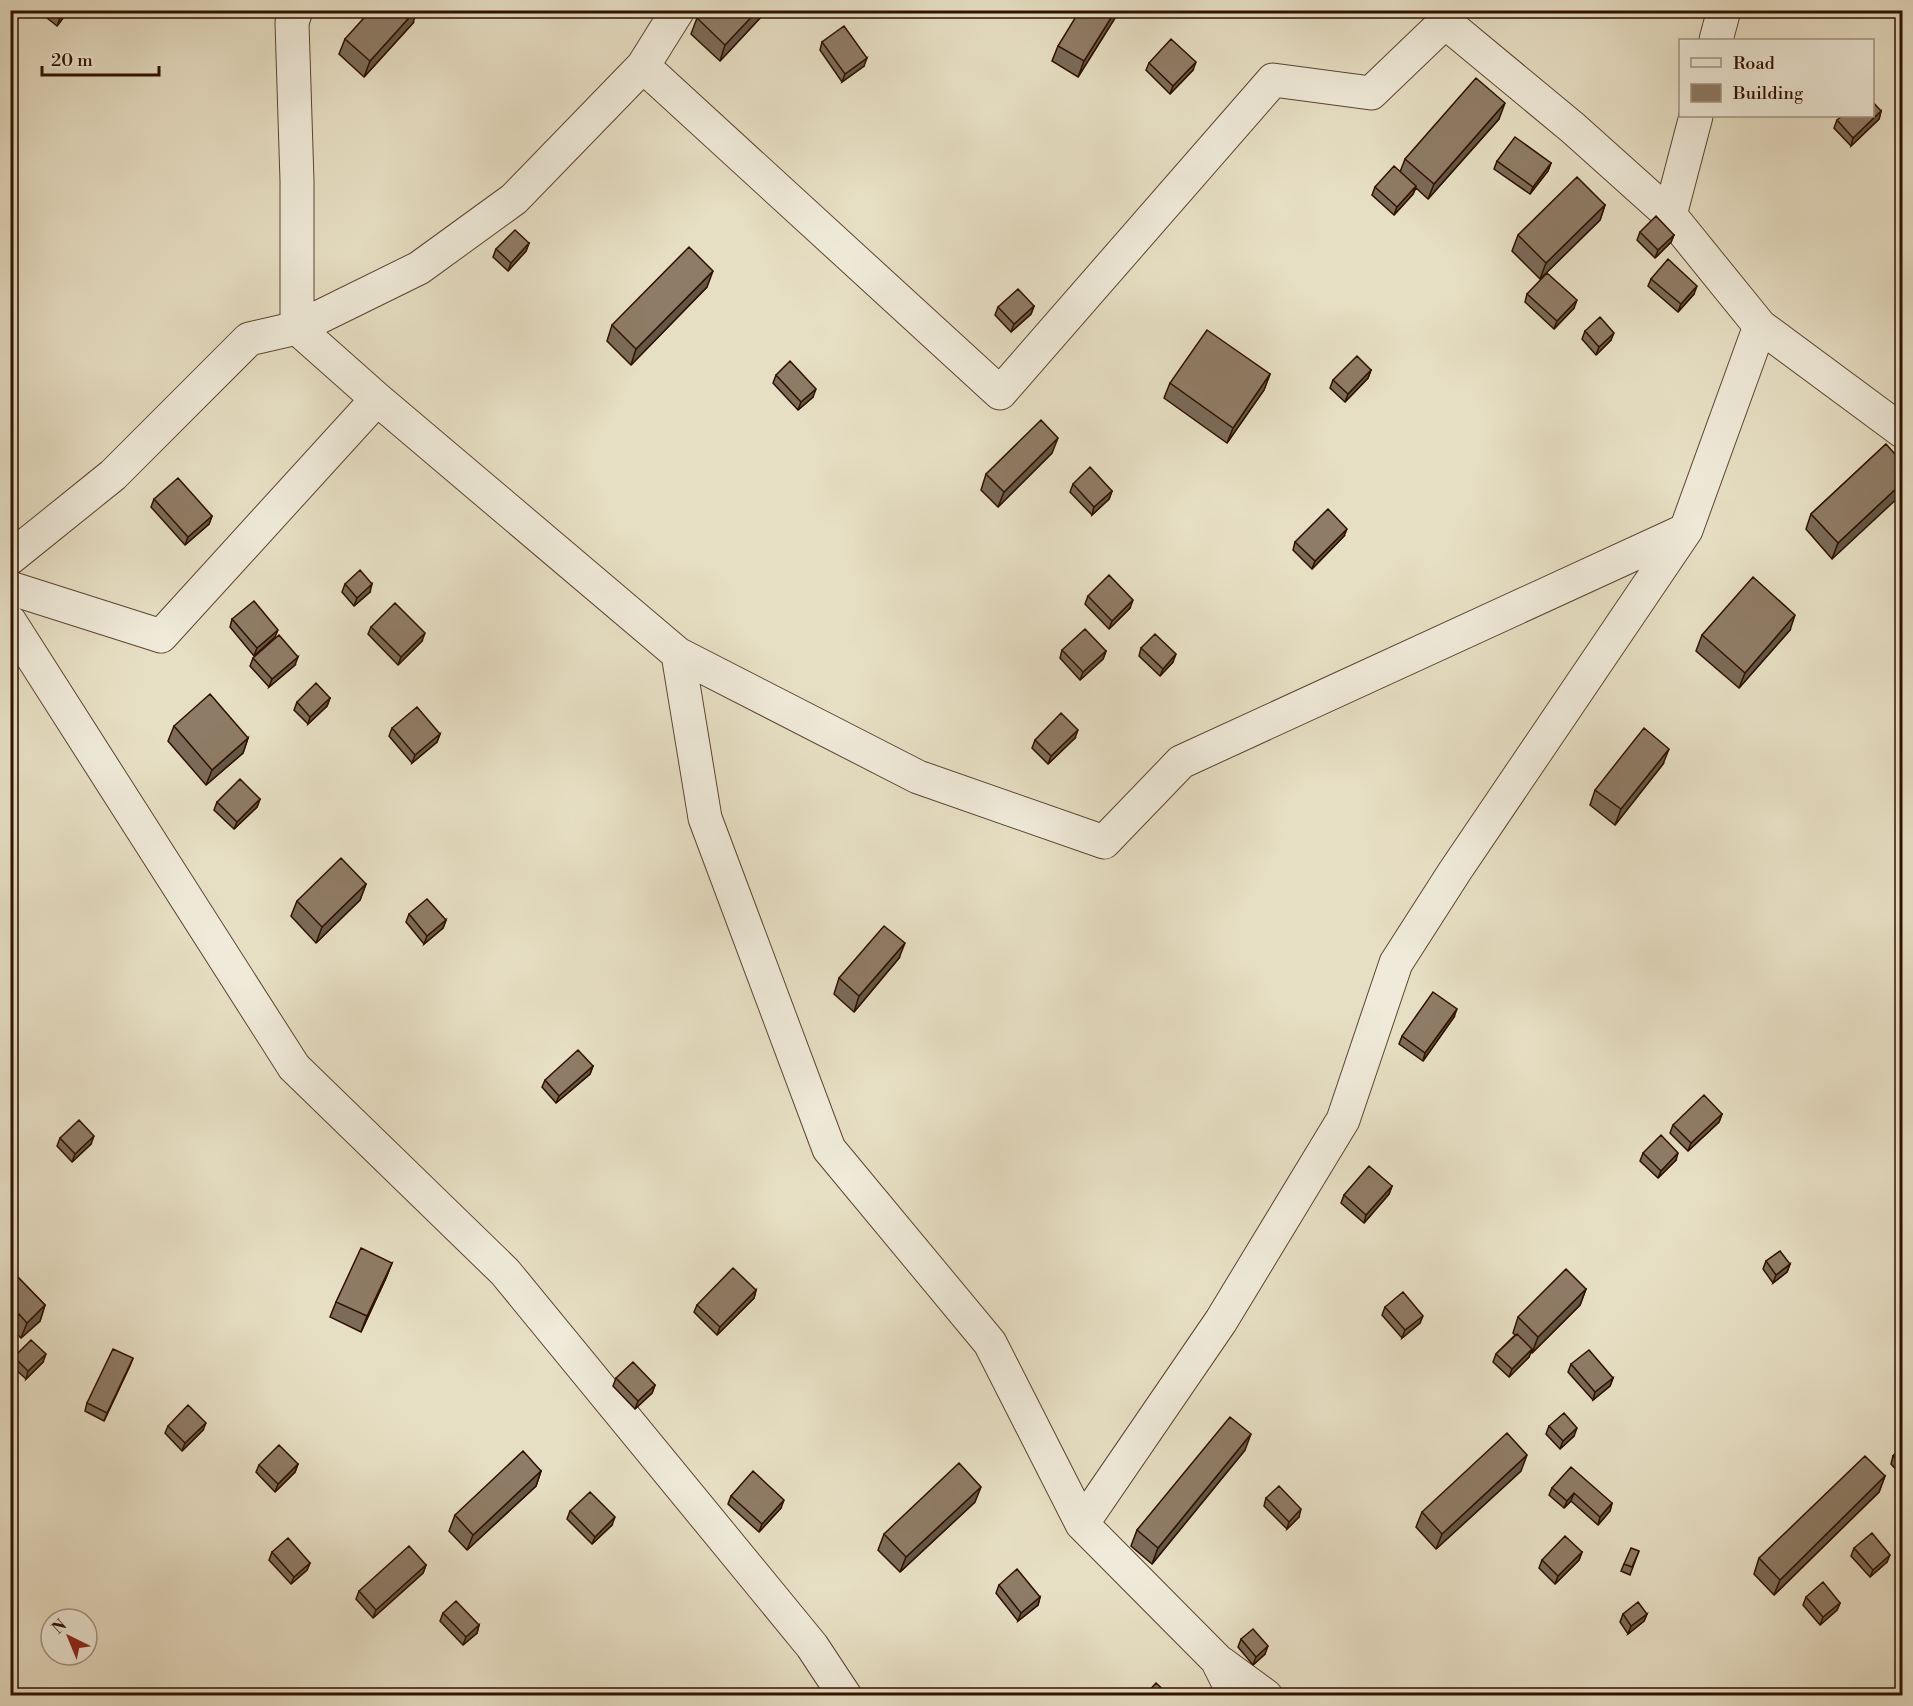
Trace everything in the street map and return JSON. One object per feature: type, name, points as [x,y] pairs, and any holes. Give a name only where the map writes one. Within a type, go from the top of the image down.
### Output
[{"type":"street","points":[[296,10],[292,22],[297,181],[297,328],[377,399],[678,654],[918,777],[1104,842],[1181,762],[1686,530]]},
{"type":"street","points":[[10,558],[113,475],[249,339],[297,328],[419,268],[514,199],[643,66],[678,10]]},
{"type":"street","points":[[1716,39],[1724,10]]},
{"type":"street","points":[[643,66],[1000,393],[1273,80],[1371,93],[1445,22],[1573,129],[1670,215],[1760,326],[1902,431]]},
{"type":"street","points":[[1670,215],[1696,117]]},
{"type":"street","points":[[1082,1524],[1221,1320],[1343,1120],[1396,963],[1462,861],[1686,530],[1760,326]]},
{"type":"street","points":[[10,588],[161,636],[377,399]]},
{"type":"street","points":[[10,622],[294,1067],[504,1272],[812,1646],[845,1695]]},
{"type":"street","points":[[678,654],[705,818],[829,1149],[990,1343],[1082,1524],[1217,1660],[1266,1695]]},
{"type":"street","points":[[1217,1660],[1235,1695]]},
{"type":"building","points":[[371,10],[416,10],[370,61],[345,39]]},
{"type":"building","points":[[704,10],[758,10],[725,45],[697,18]]},
{"type":"building","points":[[1080,10],[1116,10],[1084,61],[1058,46]]},
{"type":"building","points":[[844,26],[867,58],[845,74],[822,42]]},
{"type":"building","points":[[1171,39],[1196,62],[1173,86],[1149,63]]},
{"type":"building","points":[[1476,78],[1505,103],[1434,184],[1405,159]]},
{"type":"building","points":[[1874,103],[1881,111],[1853,138],[1837,120],[1841,117],[1874,117]]},
{"type":"building","points":[[1515,137],[1551,163],[1533,187],[1497,161]]},
{"type":"building","points":[[1394,166],[1416,186],[1397,207],[1375,187]]},
{"type":"building","points":[[1577,177],[1605,205],[1546,263],[1518,235]]},
{"type":"building","points":[[1656,216],[1674,235],[1658,250],[1640,232]]},
{"type":"building","points":[[515,230],[529,243],[511,263],[496,249]]},
{"type":"building","points":[[689,247],[713,271],[636,349],[612,325]]},
{"type":"building","points":[[1668,259],[1697,286],[1681,304],[1651,279]]},
{"type":"building","points":[[1547,273],[1577,300],[1557,321],[1527,294]]},
{"type":"building","points":[[1018,289],[1034,306],[1014,324],[998,307]]},
{"type":"building","points":[[1600,317],[1614,333],[1599,347],[1585,331]]},
{"type":"building","points":[[1207,330],[1270,374],[1233,428],[1170,383]]},
{"type":"building","points":[[1357,356],[1371,370],[1348,394],[1333,380]]},
{"type":"building","points":[[790,361],[816,389],[801,402],[776,375]]},
{"type":"building","points":[[1041,420],[1058,438],[1004,492],[986,474]]},
{"type":"building","points":[[1886,444],[1902,462],[1902,483],[1838,543],[1811,514]]},
{"type":"building","points":[[1090,467],[1112,491],[1094,507],[1073,484]]},
{"type":"building","points":[[178,478],[212,516],[188,537],[154,499]]},
{"type":"building","points":[[1328,509],[1347,529],[1315,561],[1295,542]]},
{"type":"building","points":[[360,570],[372,584],[357,598],[345,584]]},
{"type":"building","points":[[1109,575],[1133,600],[1112,621],[1088,596]]},
{"type":"building","points":[[1753,577],[1795,615],[1745,673],[1702,635]]},
{"type":"building","points":[[254,601],[278,630],[257,648],[232,619]]},
{"type":"building","points":[[395,603],[425,633],[401,657],[371,627]]},
{"type":"building","points":[[1085,629],[1106,651],[1083,672],[1062,650]]},
{"type":"building","points":[[1155,634],[1176,654],[1163,669],[1141,648]]},
{"type":"building","points":[[279,635],[298,657],[272,679],[253,658]]},
{"type":"building","points":[[316,683],[330,698],[310,717],[297,702]]},
{"type":"building","points":[[210,694],[248,738],[212,770],[174,726]]},
{"type":"building","points":[[417,707],[440,734],[415,755],[392,728]]},
{"type":"building","points":[[1061,713],[1078,730],[1051,756],[1035,740]]},
{"type":"building","points":[[1644,728],[1669,749],[1621,809],[1595,790]]},
{"type":"building","points":[[240,779],[260,799],[237,822],[217,802]]},
{"type":"building","points":[[341,858],[366,884],[322,927],[297,901]]},
{"type":"building","points":[[427,899],[446,920],[427,936],[409,914]]},
{"type":"building","points":[[884,926],[905,943],[859,996],[839,978]]},
{"type":"building","points":[[1433,992],[1457,1009],[1425,1053],[1402,1036]]},
{"type":"building","points":[[578,1050],[593,1066],[559,1096],[545,1080]]},
{"type":"building","points":[[1704,1095],[1722,1114],[1691,1143],[1673,1125]]},
{"type":"building","points":[[79,1120],[94,1136],[75,1154],[60,1138]]},
{"type":"building","points":[[1661,1135],[1678,1153],[1661,1171],[1643,1153]]},
{"type":"building","points":[[1369,1166],[1392,1186],[1366,1215],[1344,1195]]},
{"type":"building","points":[[361,1248],[392,1263],[367,1316],[336,1302]]},
{"type":"building","points":[[1780,1251],[1790,1264],[1776,1275],[1766,1261]]},
{"type":"building","points":[[733,1268],[756,1290],[720,1327],[697,1305]]},
{"type":"building","points":[[10,1269],[45,1305],[27,1323],[19,1314],[10,1322]]},
{"type":"building","points":[[1566,1269],[1586,1289],[1538,1337],[1518,1317]]},
{"type":"building","points":[[1403,1292],[1423,1316],[1405,1330],[1385,1307]]},
{"type":"building","points":[[1517,1334],[1532,1349],[1512,1369],[1496,1354]]},
{"type":"building","points":[[31,1340],[46,1354],[28,1371],[14,1357]]},
{"type":"building","points":[[113,1349],[133,1358],[107,1413],[87,1403]]},
{"type":"building","points":[[1589,1350],[1613,1378],[1595,1392],[1571,1364]]},
{"type":"building","points":[[633,1362],[655,1385],[638,1401],[616,1378]]},
{"type":"building","points":[[188,1405],[206,1423],[185,1443],[168,1426]]},
{"type":"building","points":[[1564,1413],[1577,1428],[1563,1441],[1549,1426]]},
{"type":"building","points":[[1230,1417],[1251,1434],[1158,1548],[1137,1530]]},
{"type":"building","points":[[1507,1433],[1527,1455],[1442,1534],[1422,1512]]},
{"type":"building","points":[[279,1445],[298,1464],[278,1484],[259,1465]]},
{"type":"building","points":[[1902,1447],[1902,1465],[1893,1456]]},
{"type":"building","points":[[523,1451],[541,1471],[473,1535],[455,1515]]},
{"type":"building","points":[[1865,1456],[1885,1476],[1780,1580],[1759,1558]]},
{"type":"building","points":[[959,1463],[981,1487],[906,1557],[884,1534]]},
{"type":"building","points":[[1571,1467],[1612,1503],[1600,1517],[1574,1493],[1567,1501],[1552,1488]]},
{"type":"building","points":[[753,1471],[784,1500],[762,1524],[731,1496]]},
{"type":"building","points":[[1279,1486],[1301,1509],[1289,1522],[1266,1498]]},
{"type":"building","points":[[590,1492],[615,1517],[595,1537],[570,1511]]},
{"type":"building","points":[[1872,1533],[1890,1555],[1873,1570],[1854,1548]]},
{"type":"building","points":[[1565,1536],[1582,1552],[1558,1576],[1542,1560]]},
{"type":"building","points":[[288,1538],[310,1563],[294,1577],[272,1552]]},
{"type":"building","points":[[409,1546],[426,1565],[376,1610],[359,1591]]},
{"type":"building","points":[[1631,1548],[1639,1551],[1632,1567],[1624,1564]]},
{"type":"building","points":[[1017,1569],[1040,1597],[1021,1613],[999,1585]]},
{"type":"building","points":[[1823,1582],[1840,1603],[1823,1617],[1806,1597]]},
{"type":"building","points":[[456,1601],[479,1625],[466,1637],[443,1613]]},
{"type":"building","points":[[1638,1602],[1647,1614],[1631,1626],[1623,1614]]},
{"type":"building","points":[[1253,1629],[1268,1646],[1256,1657],[1241,1639]]},
{"type":"building","points":[[1156,1683],[1169,1695],[1145,1695]]}]
